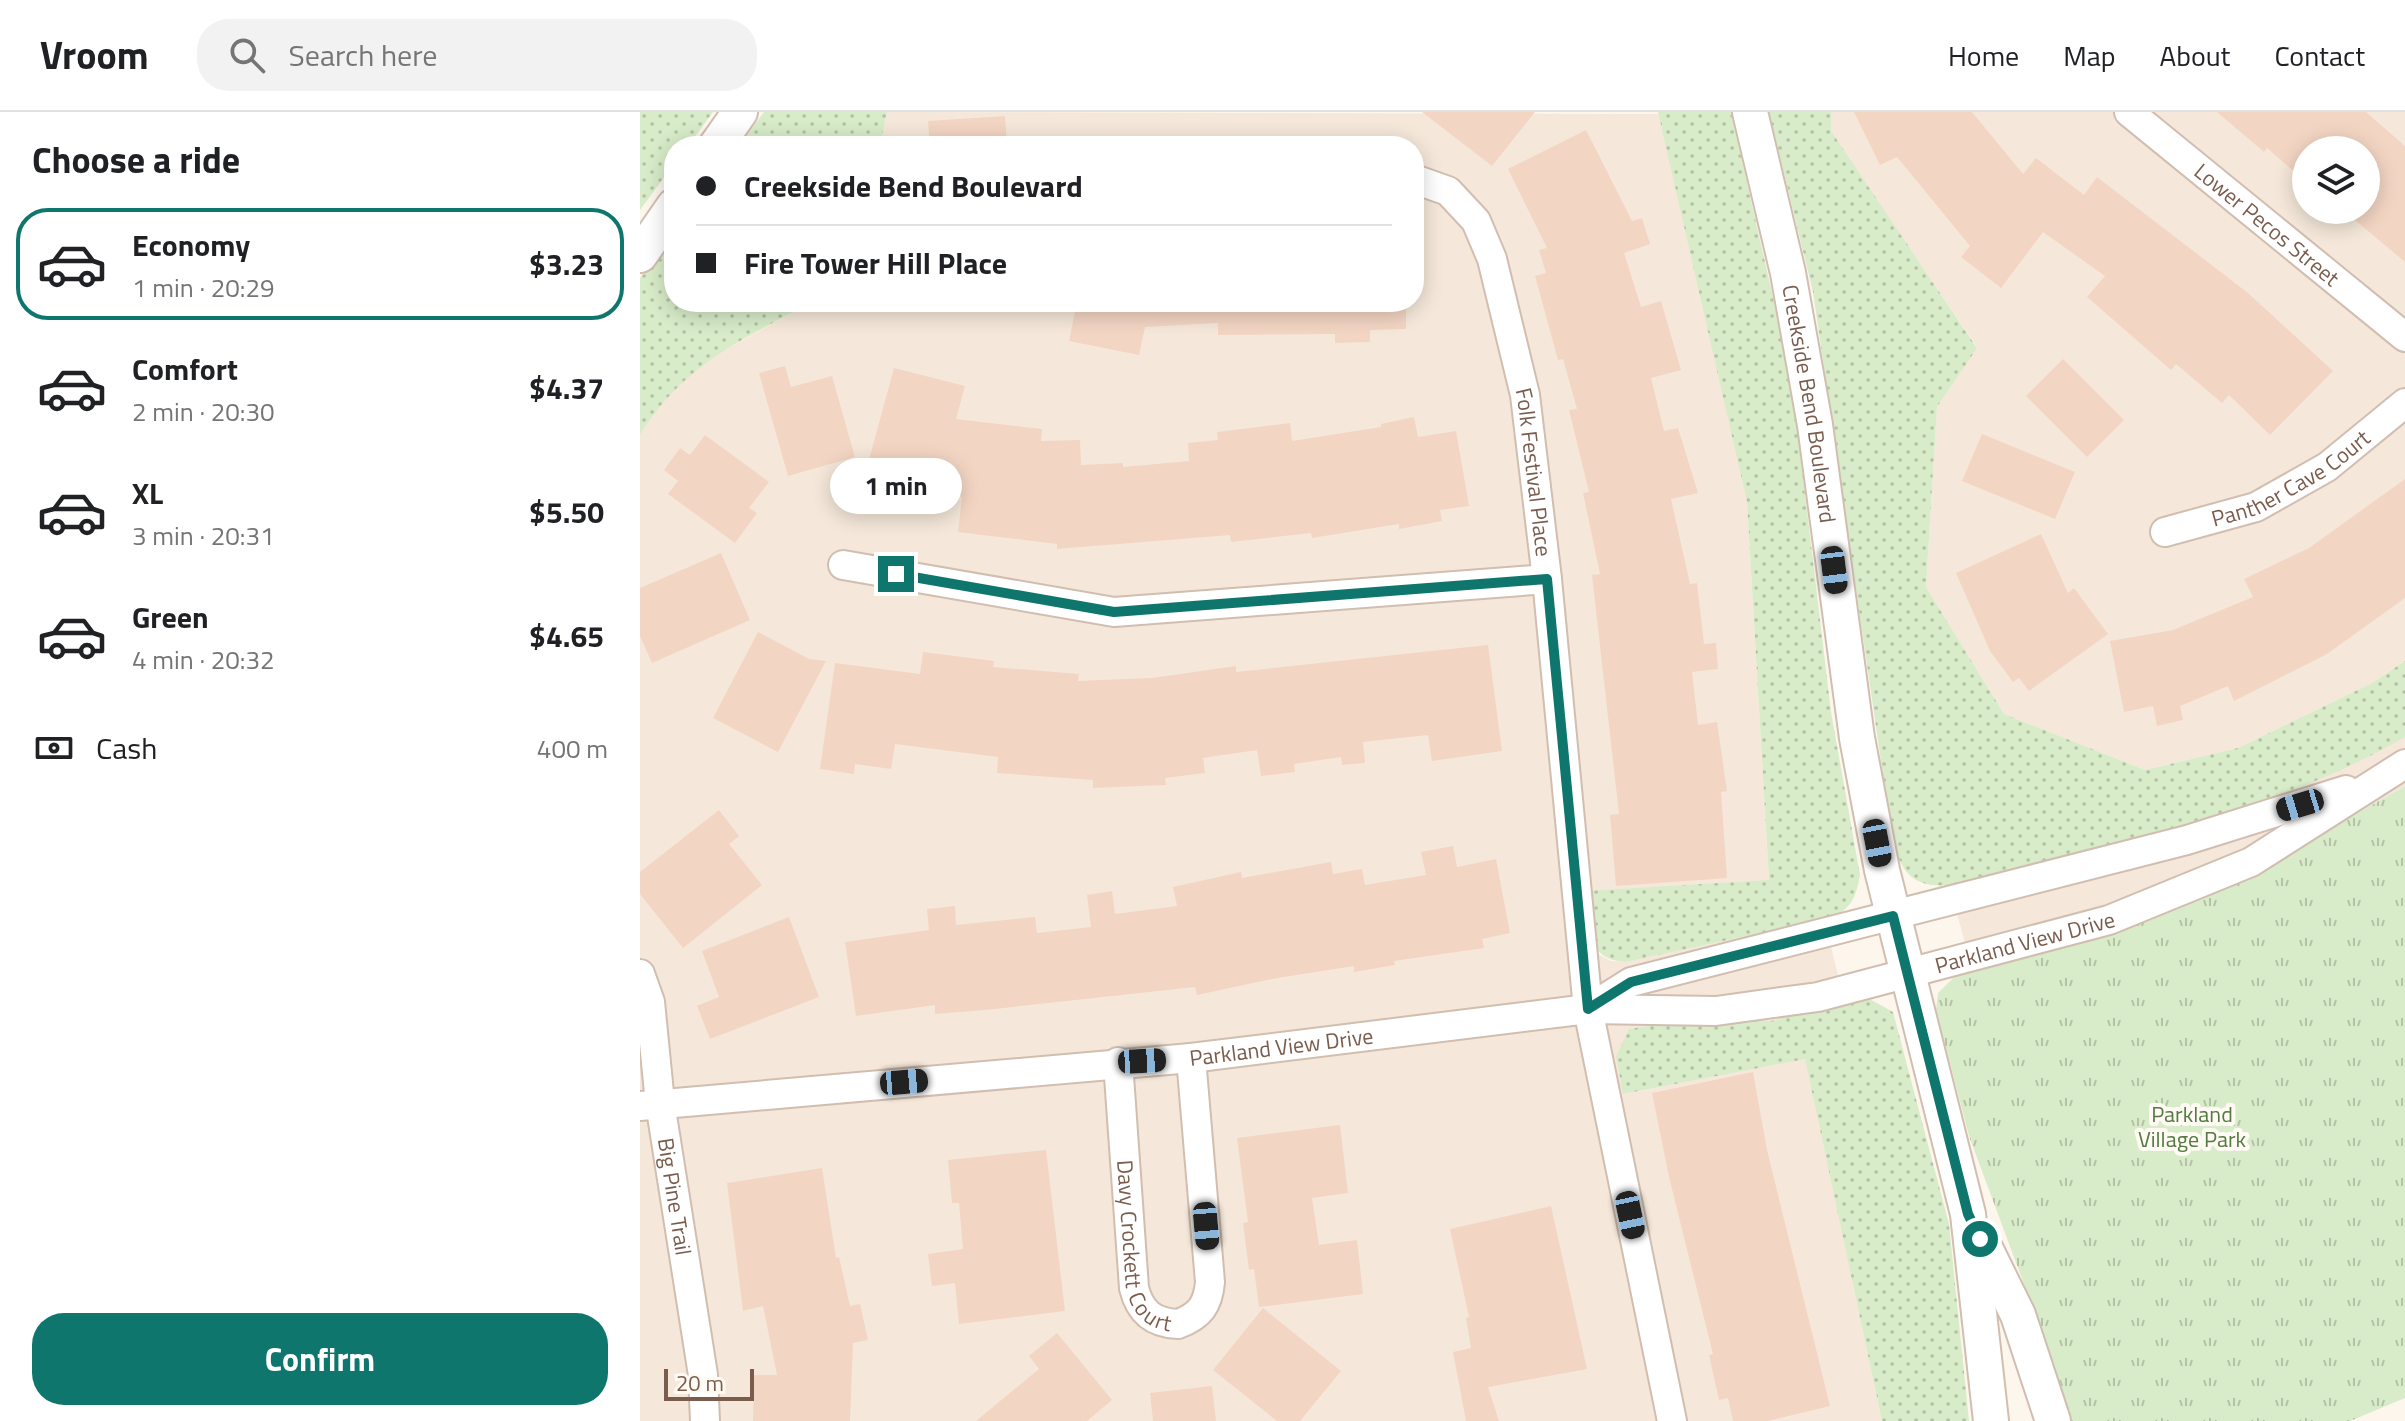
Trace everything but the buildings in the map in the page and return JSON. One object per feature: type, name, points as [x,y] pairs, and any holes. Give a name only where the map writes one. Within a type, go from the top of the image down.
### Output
[{"type":"street","points":[[723,136],[740,112]]},
{"type":"street","name":"Creekside Bend Boulevard","points":[[1750,112],[1788,273],[1815,425],[1857,738],[1893,916],[1968,1214],[1991,1421]]},
{"type":"street","name":"Lower Pecos Street","points":[[2129,112],[2405,337]]},
{"type":"street","name":"Folk Festival Place","points":[[1424,183],[1448,191],[1476,221],[1492,259],[1525,395],[1547,579],[1588,1009],[1672,1421]]},
{"type":"street","points":[[640,255],[664,220]]},
{"type":"street","name":"Panther Cave Court","points":[[2165,532],[2256,507],[2327,467],[2405,403]]},
{"type":"street","points":[[843,565],[1114,612],[1547,579]]},
{"type":"street","name":"Parkland View Drive","points":[[1588,1009],[1631,982],[2187,840],[2395,771]]},
{"type":"street","name":"Parkland View Drive","points":[[650,1105],[1191,1058],[1588,1009],[1716,1011],[1818,997],[2109,920],[2251,862],[2395,771]]},
{"type":"street","name":"Big Pine Trail","points":[[640,974],[650,1002],[650,1105],[703,1375],[705,1421]]},
{"type":"street","name":"Davy Crockett Court","points":[[1118,1062],[1134,1288],[1138,1304],[1152,1318],[1178,1324],[1201,1311],[1209,1298],[1210,1282],[1191,1058]]},
{"type":"street","name":"Creekside Bend Boulevard","points":[[1968,1214],[2018,1315],[2053,1421]]},
{"type":"shaded area","points":[[887,112],[1660,114],[1747,502],[1769,881],[1585,891],[1598,954],[1611,961],[1626,962],[1824,919],[1845,1003],[1771,1021],[1682,1021],[1624,1094],[1805,1058],[1882,1421],[640,1421],[640,435],[661,401],[707,360],[794,312],[1424,312],[1424,136],[882,136]]},
{"type":"shaded area","points":[[1831,112],[2405,112],[2405,661],[2372,683],[2238,748],[2145,770],[2004,714],[1926,587],[1937,407],[1977,347],[1830,131]]},
{"type":"shaded area","points":[[2405,737],[2405,786],[2265,866],[1972,968],[1949,885],[2152,835],[2287,790]]},
{"type":"green space","points":[[640,112],[713,112],[695,136],[664,136],[664,178],[640,210]]},
{"type":"green space","points":[[764,112],[887,112],[882,136],[746,136]]},
{"type":"green space","points":[[1658,112],[1731,112],[1795,410],[1831,712],[1860,875],[1853,900],[1834,917],[1626,962],[1603,955],[1596,947],[1588,927],[1584,891],[1769,880],[1747,502]]},
{"type":"green space","points":[[1769,112],[1831,112],[1831,131],[1977,348],[1937,407],[1926,587],[2004,714],[2145,770],[2238,748],[2372,683],[2405,661],[2405,737],[2298,788],[2183,827],[1949,885],[1930,885],[1916,880],[1906,871],[1895,845],[1886,796],[1813,292]]},
{"type":"green space","points":[[664,246],[664,312],[794,312],[738,342],[695,372],[675,389],[640,435],[640,278]]},
{"type":"green space","name":"Parkland Village Park","points":[[2405,786],[2405,1398],[2350,1421],[2068,1421],[2028,1295],[1969,1136],[1936,1010],[1938,993],[1955,976],[1972,968],[2265,866]]},
{"type":"green space","points":[[1868,998],[1893,1012],[1949,1224],[1969,1421],[1882,1421],[1805,1059],[1623,1094],[1616,1056],[1629,1029],[1682,1021],[1771,1021]]},
{"type":"route","points":[[896,574],[1114,612],[1547,579],[1588,1009],[1631,982],[1893,916],[1968,1214],[1980,1239]]}]
